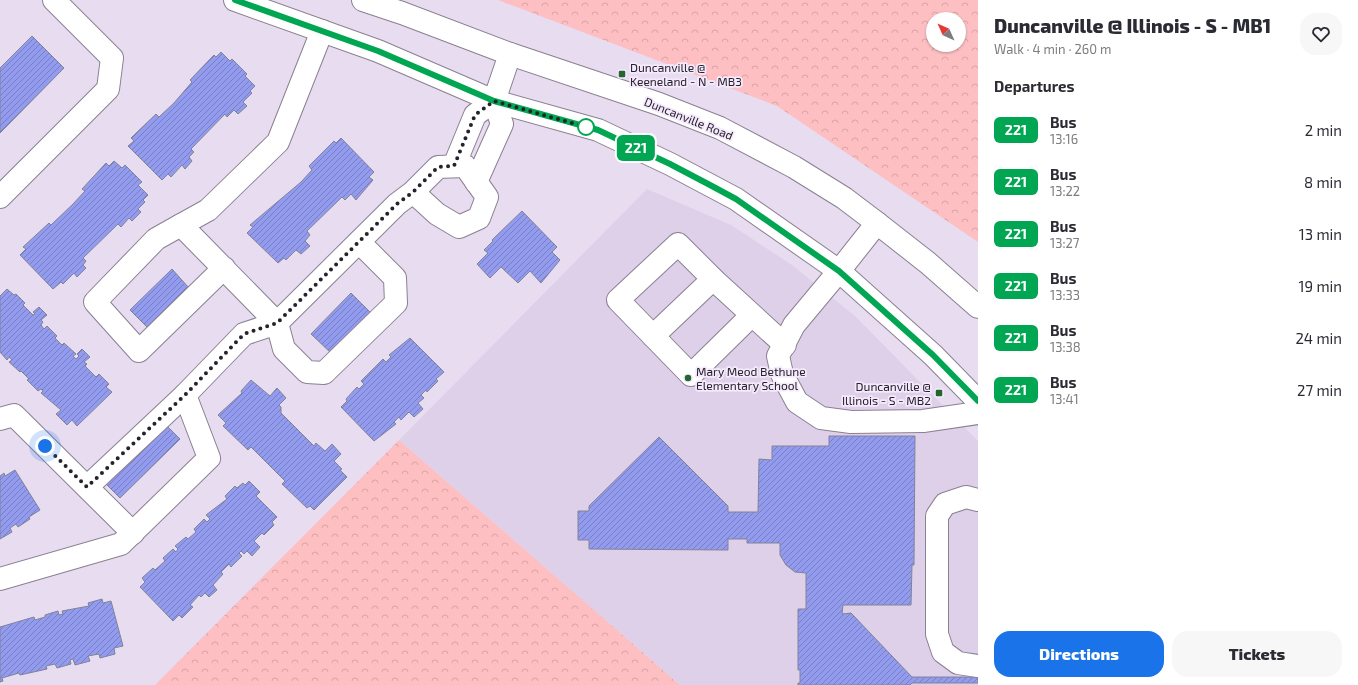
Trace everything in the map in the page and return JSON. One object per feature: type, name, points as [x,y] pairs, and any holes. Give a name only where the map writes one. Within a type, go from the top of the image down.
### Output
[{"type":"main road","points":[[0,197],[108,89],[112,58],[54,0]]},
{"type":"main road","points":[[234,0],[378,51],[494,101],[598,130],[670,164],[736,199],[839,271],[933,355],[978,401]]},
{"type":"main road","name":"Duncanville Road","points":[[363,0],[402,13],[510,54],[659,104],[720,128],[794,167],[844,198],[928,263],[978,307]]},
{"type":"main road","points":[[224,268],[140,351],[95,302],[156,239],[208,210],[278,142],[322,31]]},
{"type":"main road","points":[[454,166],[475,115],[494,101],[510,54]]},
{"type":"main road","points":[[476,182],[502,124],[494,101]]},
{"type":"main road","points":[[87,487],[185,395],[244,334],[277,323],[397,204],[413,192],[438,167],[465,166],[487,197],[479,218],[459,227],[437,214],[413,192]]},
{"type":"main road","points":[[877,223],[794,325],[781,350],[782,374],[797,402],[821,418],[851,422],[923,421],[978,413]]},
{"type":"main road","points":[[181,225],[277,323],[284,349],[307,372],[324,373],[396,302],[395,278],[359,242]]},
{"type":"main road","points":[[748,319],[690,375],[618,300],[678,244],[713,279],[748,319],[781,350]]},
{"type":"main road","points":[[653,336],[713,279]]},
{"type":"main road","points":[[0,579],[121,544],[209,458],[185,395]]},
{"type":"main road","points":[[0,418],[14,415],[133,533]]},
{"type":"main road","points":[[978,500],[966,498],[945,504],[937,516],[937,634],[943,652],[958,663],[978,666]]},
{"type":"shaded area","name":"Mary Meod Bethune Elementary School","points":[[647,189],[731,225],[792,265],[856,317],[978,441],[978,685],[680,685],[399,440]]},
{"type":"green space","points":[[498,0],[978,0],[978,242],[777,106]]},
{"type":"green space","points":[[399,440],[680,685],[155,685]]},
{"type":"building","points":[[32,36],[64,68],[0,133],[0,68]]},
{"type":"building","points":[[221,52],[230,61],[232,59],[247,74],[245,76],[255,86],[250,91],[252,93],[243,102],[247,106],[238,114],[234,110],[227,117],[225,114],[191,149],[194,152],[189,157],[192,161],[185,169],[182,165],[171,177],[168,174],[162,180],[128,146],[134,141],[131,138],[156,114],[159,117],[174,103],[192,82],[190,80],[214,55],[216,57]]},
{"type":"building","points":[[341,138],[374,172],[369,177],[373,180],[356,200],[351,194],[345,200],[342,197],[307,231],[310,235],[305,241],[310,246],[301,254],[296,250],[286,260],[284,258],[278,263],[247,233],[253,227],[250,225],[301,182],[312,170],[309,166],[334,141],[336,143]]},
{"type":"building","points":[[114,161],[122,168],[125,165],[142,182],[138,185],[148,195],[143,200],[145,202],[138,209],[141,212],[132,221],[129,218],[121,227],[118,224],[83,258],[86,261],[83,265],[86,268],[77,277],[74,273],[63,284],[61,282],[53,289],[20,255],[26,249],[23,247],[49,223],[51,225],[73,204],[85,191],[82,189],[106,163],[109,166]]},
{"type":"building","points":[[522,211],[557,247],[552,252],[560,260],[541,283],[530,271],[518,283],[501,267],[490,278],[477,264],[488,253],[484,250],[493,241],[492,240]]},
{"type":"building","points":[[172,269],[189,288],[148,328],[130,310]]},
{"type":"building","points":[[7,289],[14,295],[16,294],[25,303],[23,305],[33,315],[35,314],[33,312],[39,307],[47,315],[41,320],[43,322],[41,325],[44,329],[47,326],[57,336],[55,338],[62,345],[64,343],[76,354],[73,356],[76,359],[79,356],[77,354],[82,349],[90,357],[84,362],[87,364],[85,366],[96,377],[99,374],[109,384],[106,387],[112,392],[77,426],[72,420],[67,425],[56,414],[61,410],[41,393],[43,391],[41,389],[38,391],[27,380],[29,379],[21,371],[20,372],[9,362],[12,360],[9,357],[7,360],[0,352],[0,296]]},
{"type":"building","points":[[351,293],[372,314],[332,354],[311,334]]},
{"type":"building","points":[[410,338],[444,372],[436,379],[438,381],[427,392],[426,390],[421,395],[424,398],[418,403],[423,409],[414,417],[409,412],[401,420],[399,417],[394,422],[396,424],[374,441],[341,407],[357,387],[359,389],[364,384],[361,381],[383,359],[386,362],[391,357],[389,355]]},
{"type":"building","points":[[251,380],[270,396],[277,388],[286,398],[279,405],[281,407],[281,413],[314,446],[316,443],[325,451],[332,444],[341,454],[334,461],[347,477],[314,510],[310,506],[307,508],[282,484],[285,481],[251,447],[248,450],[223,426],[226,423],[218,415],[242,393],[241,391]]},
{"type":"building","points":[[165,424],[180,439],[120,498],[105,483]]},
{"type":"building","points":[[829,436],[915,436],[914,565],[912,565],[911,605],[843,605],[842,614],[851,613],[912,677],[978,677],[978,683],[912,683],[910,685],[798,685],[798,683],[800,683],[800,670],[798,670],[798,609],[806,609],[806,573],[795,572],[786,565],[780,555],[780,543],[747,543],[747,539],[728,539],[728,550],[589,549],[589,540],[578,540],[578,511],[589,511],[589,506],[659,437],[728,506],[728,512],[758,512],[759,459],[772,460],[772,446],[829,446]]},
{"type":"building","points":[[15,470],[40,510],[18,527],[16,524],[10,528],[12,532],[0,539],[0,476],[4,473],[5,476]]},
{"type":"building","points":[[249,481],[260,492],[256,496],[277,517],[272,522],[274,525],[264,535],[262,533],[254,541],[260,547],[252,556],[247,551],[244,554],[241,551],[239,553],[242,556],[231,567],[229,564],[221,572],[223,574],[213,585],[217,590],[209,597],[205,593],[201,597],[199,595],[190,605],[193,607],[182,618],[179,615],[173,621],[140,587],[145,582],[142,578],[153,568],[155,570],[165,561],[163,558],[173,549],[176,552],[178,549],[175,546],[186,537],[188,539],[196,532],[194,529],[204,519],[207,522],[210,519],[206,515],[227,499],[225,496],[235,486],[237,488],[243,483],[245,485]]},
{"type":"building","points":[[102,599],[103,603],[111,601],[123,646],[114,648],[115,654],[100,658],[99,654],[88,656],[90,661],[75,665],[73,659],[70,660],[71,664],[57,668],[55,664],[46,666],[47,669],[20,675],[19,673],[2,678],[3,681],[0,682],[0,627],[34,617],[35,620],[58,611],[59,615],[63,614],[62,611],[89,606],[88,603]]},
{"type":"bus line","name":"221","points":[[235,0],[378,51],[494,101],[598,130],[670,164],[736,199],[839,271],[933,355],[978,401]]},
{"type":"place","name":"Duncanville @ Keeneland - N - MB3","points":[[622,74]]},
{"type":"place","name":"Mary Meod Bethune Elementary School","points":[[688,378]]},
{"type":"place","name":"Duncanville @ Illinois - S - MB2","points":[[939,393]]},
{"type":"route","points":[[45,446],[87,487],[185,395],[244,334],[277,323],[397,204],[413,192],[438,167],[454,166],[475,115],[494,101],[586,127]]}]
